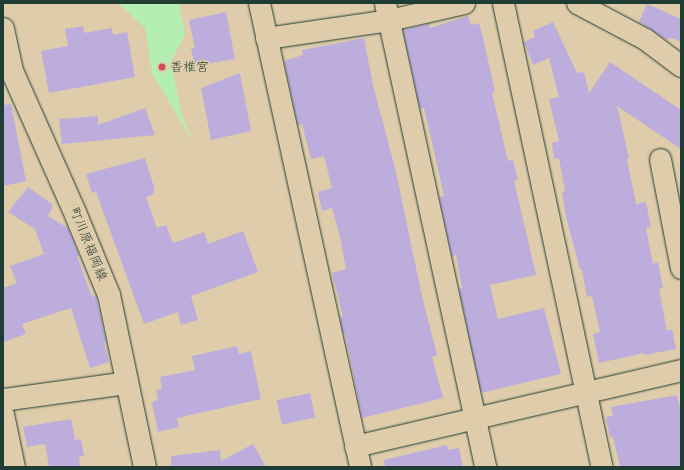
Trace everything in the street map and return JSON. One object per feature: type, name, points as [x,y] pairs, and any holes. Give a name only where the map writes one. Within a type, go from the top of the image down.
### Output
[{"type":"main road","name":"町川原福岡線","points":[[3,29],[12,70],[76,215],[108,295],[146,467]]},
{"type":"main road","points":[[3,400],[127,384]]},
{"type":"street","points":[[259,3],[360,467]]},
{"type":"street","points":[[266,38],[387,12],[464,3]]},
{"type":"street","points":[[503,3],[602,467]]},
{"type":"street","points":[[577,3],[645,39],[681,66]]},
{"type":"street","points":[[387,12],[485,467]]},
{"type":"street","points":[[660,159],[681,268]]},
{"type":"street","points":[[355,446],[681,370]]},
{"type":"street","points":[[3,414],[14,467]]},
{"type":"green space","name":"香椎宮","points":[[118,3],[179,3],[185,35],[171,61],[181,113],[193,142],[152,73],[145,28]]},
{"type":"building","points":[[647,4],[681,19],[681,42],[670,37],[668,40],[639,22]]},
{"type":"building","points":[[226,12],[235,59],[195,66],[191,48],[195,48],[189,20]]},
{"type":"building","points":[[468,16],[471,25],[479,23],[483,38],[495,92],[492,93],[508,161],[513,160],[518,180],[514,181],[536,275],[490,285],[498,319],[544,308],[561,374],[481,393],[459,289],[462,288],[456,255],[452,256],[439,197],[444,196],[424,108],[420,109],[403,30],[429,24],[430,28]]},
{"type":"building","points":[[553,22],[577,73],[584,72],[589,93],[610,62],[681,110],[681,149],[617,106],[629,158],[627,159],[636,204],[646,202],[651,227],[646,228],[653,264],[658,262],[663,288],[659,289],[667,331],[672,329],[676,349],[644,355],[644,353],[599,363],[593,334],[600,332],[592,296],[587,297],[582,270],[580,270],[566,216],[562,192],[565,191],[559,158],[554,159],[552,143],[559,141],[549,99],[559,97],[549,58],[533,65],[524,42],[535,37],[533,31]]},
{"type":"building","points":[[83,26],[84,33],[112,28],[113,35],[127,32],[135,77],[49,93],[41,51],[68,46],[65,29]]},
{"type":"building","points":[[364,38],[373,85],[396,172],[421,292],[437,355],[432,357],[443,398],[362,418],[345,334],[343,334],[340,317],[343,316],[332,273],[346,269],[340,237],[332,208],[322,211],[318,192],[332,188],[324,156],[311,159],[302,124],[298,125],[284,61],[303,55],[302,50]]},
{"type":"building","points":[[240,73],[251,131],[211,140],[201,88]]},
{"type":"building","points":[[11,104],[26,181],[3,186],[3,105]]},
{"type":"building","points":[[145,108],[155,135],[62,144],[59,119],[98,116],[98,125]]},
{"type":"building","points":[[145,158],[154,187],[154,194],[146,197],[157,228],[166,225],[173,243],[204,232],[208,244],[243,231],[258,272],[191,296],[198,320],[181,325],[178,312],[144,324],[96,192],[92,193],[86,174]]},
{"type":"building","points":[[28,187],[53,205],[48,216],[68,228],[92,297],[96,296],[109,362],[90,368],[71,308],[22,324],[26,334],[3,342],[3,288],[17,283],[10,266],[44,254],[35,229],[8,212]]},
{"type":"building","points":[[237,346],[239,354],[251,351],[261,399],[177,418],[179,427],[158,432],[152,402],[158,400],[156,390],[162,389],[160,377],[195,370],[192,356]]},
{"type":"building","points":[[310,393],[315,417],[282,425],[277,400]]},
{"type":"building","points":[[677,395],[681,413],[681,467],[620,467],[613,437],[610,437],[606,417],[613,416],[611,407]]},
{"type":"building","points":[[71,419],[75,440],[81,439],[84,456],[79,457],[80,467],[49,467],[45,444],[27,447],[23,427]]},
{"type":"building","points":[[253,444],[266,467],[171,467],[171,456],[220,450],[221,461]]},
{"type":"building","points":[[447,445],[448,450],[459,448],[463,467],[385,467],[384,460]]},
{"type":"place","name":"香椎宮","points":[[162,67]]}]
